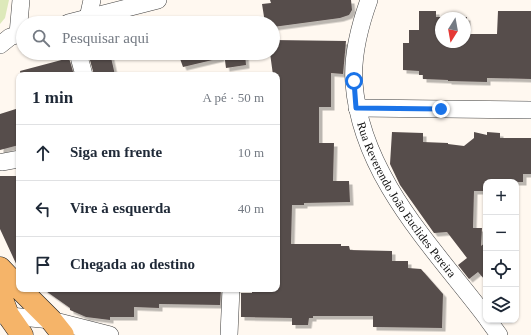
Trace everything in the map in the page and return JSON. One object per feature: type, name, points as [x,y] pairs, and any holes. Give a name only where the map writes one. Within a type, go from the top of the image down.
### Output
[{"type":"main road","points":[[0,268],[16,286]]},
{"type":"main road","points":[[22,292],[57,328]]},
{"type":"main road","points":[[0,294],[4,315],[22,335]]},
{"type":"street","points":[[16,16],[21,0]]},
{"type":"street","points":[[88,16],[92,0]]},
{"type":"street","points":[[96,16],[157,0]]},
{"type":"street","name":"Rua Reverendo João Euclides Pereira","points":[[369,0],[362,19],[356,50],[354,81],[356,108],[369,147],[388,185],[411,221],[483,314]]},
{"type":"street","points":[[10,37],[16,17]]},
{"type":"street","points":[[80,60],[83,72]]},
{"type":"street","points":[[356,108],[531,110]]},
{"type":"street","points":[[230,335],[231,292]]},
{"type":"street","points":[[4,315],[57,328],[110,335]]},
{"type":"street","points":[[490,323],[499,335]]},
{"type":"green space","points":[[0,0],[9,0],[5,18],[0,24]]},
{"type":"building","points":[[270,0],[351,0],[352,10],[349,15],[340,18],[280,26],[280,16],[264,16],[262,4],[271,3]]},
{"type":"building","points":[[419,11],[436,11],[435,48],[471,48],[471,34],[497,34],[498,11],[531,11],[531,79],[487,78],[487,82],[423,79],[423,75],[419,75],[419,71],[403,70],[403,43],[409,43],[409,30],[419,30]]},
{"type":"building","points":[[280,40],[346,41],[343,74],[331,73],[331,107],[319,107],[319,143],[334,143],[333,181],[349,181],[350,202],[304,203],[304,205],[292,205],[291,244],[341,244],[341,246],[349,246],[350,250],[392,251],[392,261],[408,261],[408,268],[421,269],[443,294],[442,328],[373,327],[373,316],[313,316],[313,318],[309,318],[308,325],[292,325],[292,318],[241,317],[241,293],[280,292],[280,72],[273,72],[271,60],[280,60]]},
{"type":"building","points":[[61,60],[70,60],[73,72],[20,72]]},
{"type":"building","points":[[90,60],[112,60],[114,72],[93,72]]},
{"type":"building","points":[[180,60],[213,60],[183,67]]},
{"type":"building","points":[[225,60],[246,60],[246,65],[226,68]]},
{"type":"building","points":[[16,109],[16,146],[0,150],[0,114]]},
{"type":"building","points":[[392,132],[423,133],[423,142],[448,143],[464,146],[474,138],[474,132],[487,135],[487,132],[500,133],[500,138],[531,138],[531,174],[523,174],[523,182],[519,182],[519,179],[483,179],[483,191],[474,191],[473,228],[482,228],[481,246],[483,244],[483,278],[478,272],[469,279],[458,265],[467,258],[447,232],[434,233],[400,185],[390,164]]},
{"type":"building","points":[[0,176],[16,176],[16,264],[0,229]]},
{"type":"building","points":[[47,292],[221,292],[220,305],[159,304],[159,308],[134,307],[134,317],[110,317],[110,320],[86,317],[70,310],[70,308]]},
{"type":"route","points":[[354,81],[356,108],[441,109]]}]
